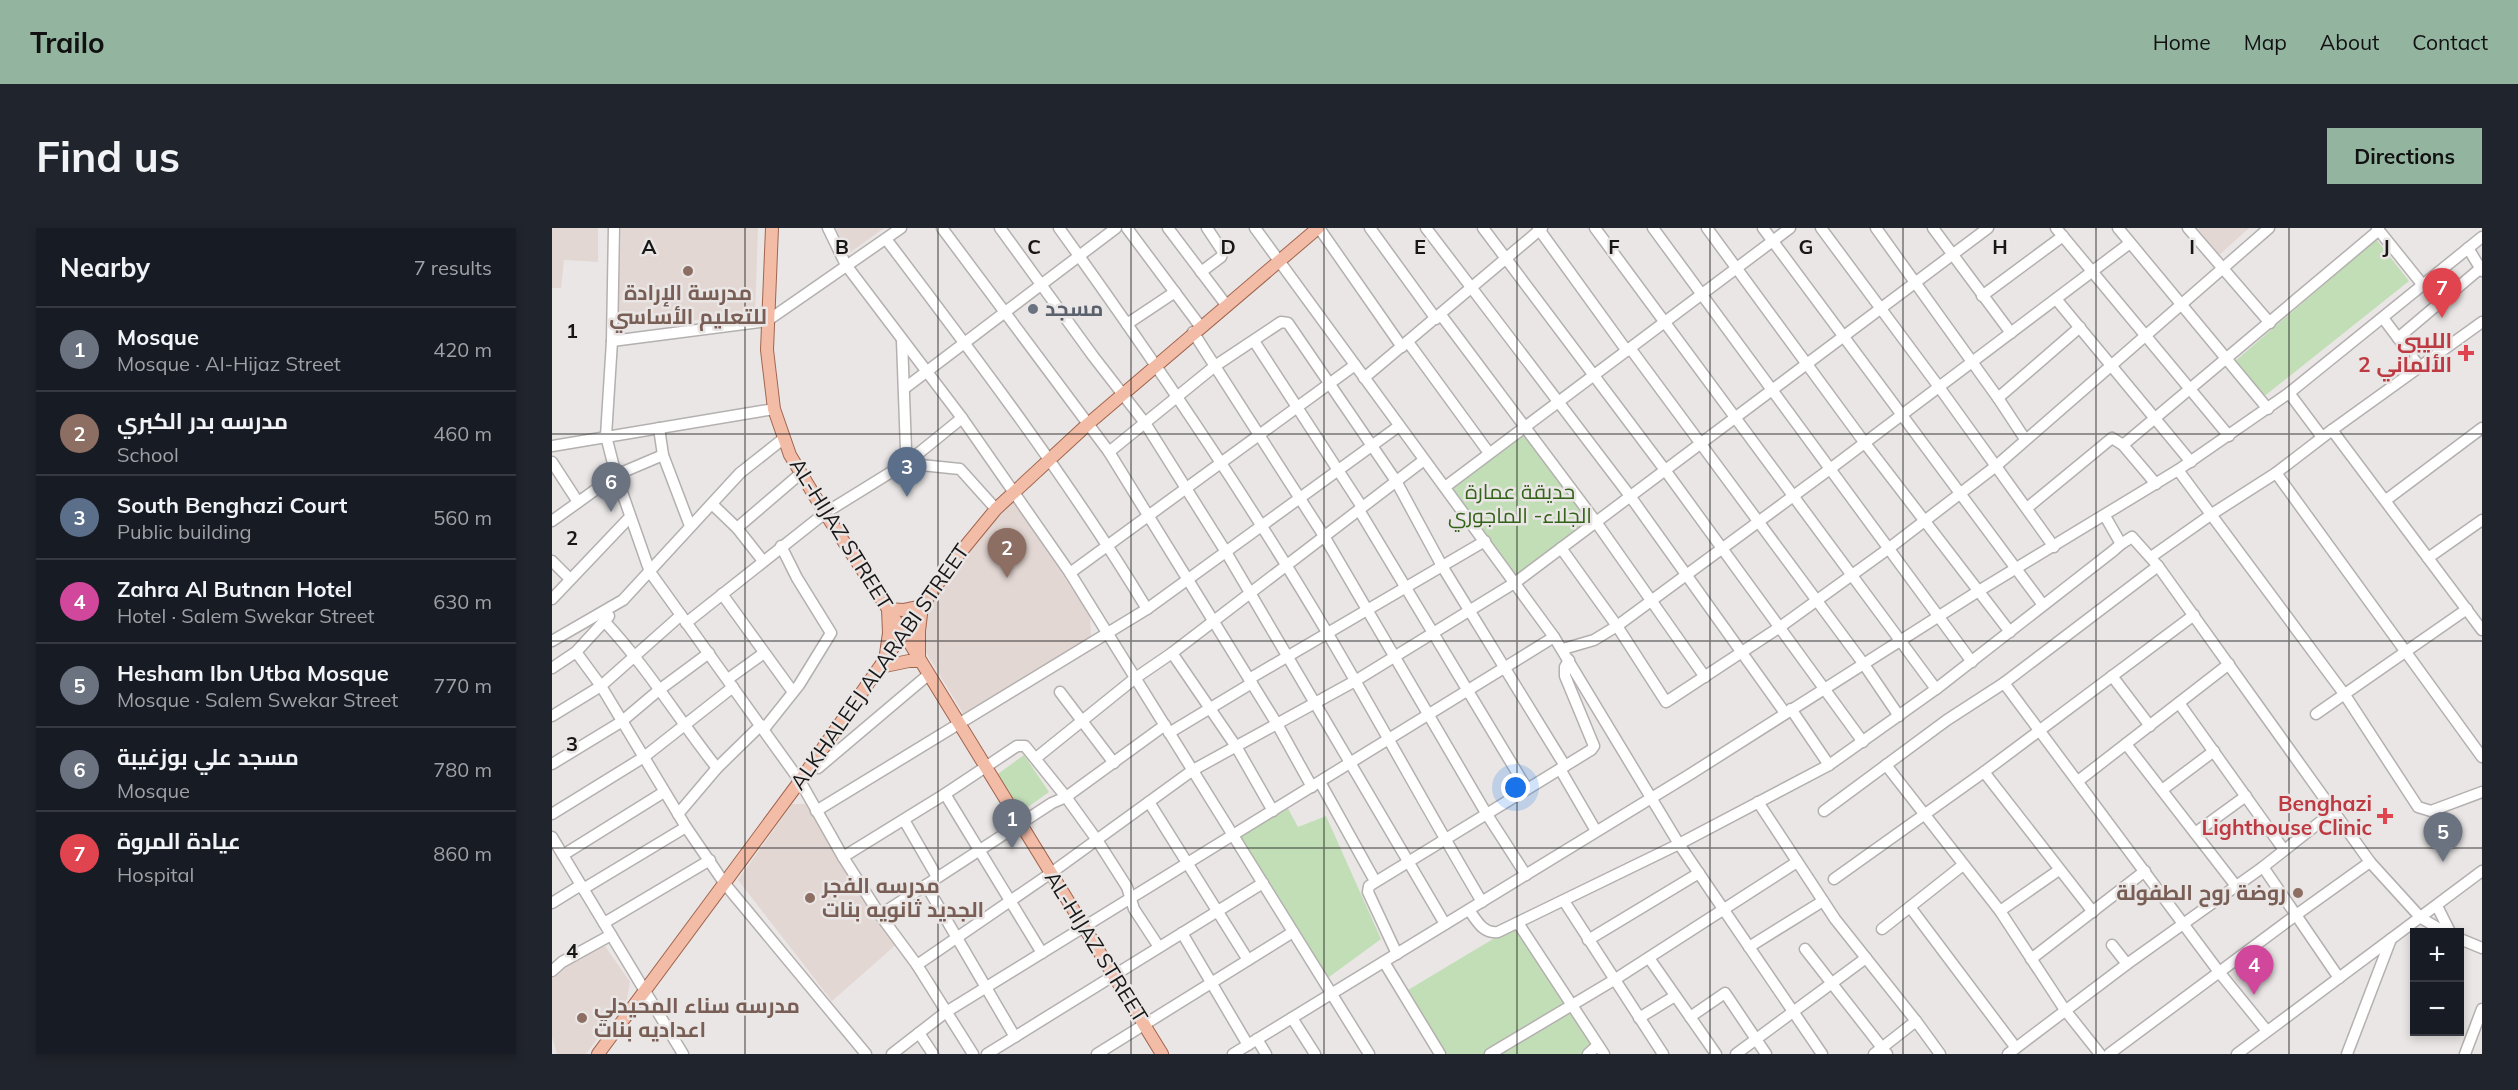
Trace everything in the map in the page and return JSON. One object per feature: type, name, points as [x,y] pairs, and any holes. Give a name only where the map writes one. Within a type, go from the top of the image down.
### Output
[{"type":"main road","name":"AL-HIJAZ STREET","points":[[772,228],[767,350],[774,409],[783,439],[800,474],[903,632],[1162,1054]]},
{"type":"main road","name":"ALKHALEEJ ALARABI STREET","points":[[598,1054],[800,781],[903,632],[973,536],[996,509],[1048,459],[1155,365],[1318,228]]},
{"type":"main road","points":[[922,606],[919,661],[882,662],[889,633],[888,609],[903,610],[922,606]]},
{"type":"street","points":[[614,228],[612,341],[606,436],[616,475],[650,572],[800,781],[843,857],[880,915],[916,965],[972,1054]]},
{"type":"street","points":[[828,228],[846,265],[962,418],[1070,573],[1369,1054]]},
{"type":"street","points":[[612,341],[767,321],[901,228]]},
{"type":"street","points":[[942,228],[1109,452],[1375,881]]},
{"type":"street","points":[[1000,228],[1145,423],[1289,656],[1445,924]]},
{"type":"street","points":[[1059,228],[1177,396],[1262,526],[1328,633],[1482,902]]},
{"type":"street","points":[[905,388],[1116,228]]},
{"type":"street","points":[[1127,228],[1175,292],[1215,366],[1324,536],[1486,813],[1526,875]]},
{"type":"street","points":[[1168,228],[1227,306]]},
{"type":"street","points":[[1201,272],[1221,257],[1223,252],[1207,228]]},
{"type":"street","points":[[1255,228],[1563,649],[1679,844],[1822,1054]]},
{"type":"street","points":[[1318,228],[1405,345],[1490,453]]},
{"type":"street","points":[[1370,228],[1596,522],[1705,677]]},
{"type":"street","points":[[1426,228],[1630,496],[1686,575],[1829,765]]},
{"type":"street","points":[[1483,228],[1665,470],[1826,688],[1863,742]]},
{"type":"street","points":[[1595,228],[1936,689]]},
{"type":"street","points":[[1653,228],[1972,662]]},
{"type":"street","points":[[1707,228],[1864,442],[2010,632]]},
{"type":"street","points":[[1763,228],[1844,334],[2043,605]]},
{"type":"street","points":[[1445,487],[1790,228]]},
{"type":"street","points":[[1821,228],[2054,547]]},
{"type":"street","points":[[1876,228],[1974,362],[2025,439]]},
{"type":"street","points":[[1933,228],[2011,333]]},
{"type":"street","points":[[916,965],[1051,873],[1193,770],[1355,681],[1516,582],[1988,228]]},
{"type":"street","points":[[2118,228],[2268,409]]},
{"type":"street","points":[[2188,228],[2270,323]]},
{"type":"street","points":[[1561,548],[1617,626],[1666,702],[1780,627],[1888,549],[1996,466],[2269,228]]},
{"type":"street","points":[[1364,378],[1540,229],[1628,350],[1701,443],[1863,663],[1899,716]]},
{"type":"street","points":[[2123,445],[2270,323],[2378,229],[2422,284]]},
{"type":"street","points":[[1982,296],[2059,232],[2229,436]]},
{"type":"street","points":[[1233,1054],[1652,798],[1863,663],[2191,462],[2289,393],[2482,237]]},
{"type":"street","points":[[886,239],[1048,459],[1108,545],[1147,609]]},
{"type":"street","points":[[1563,649],[1594,640],[1617,626],[1830,470],[1864,442],[1974,362],[2130,243]]},
{"type":"street","points":[[2398,338],[2481,269],[2468,248]]},
{"type":"street","points":[[1127,324],[1175,292]]},
{"type":"street","points":[[2056,299],[2191,462]]},
{"type":"street","points":[[2383,318],[2419,366]]},
{"type":"street","points":[[1109,452],[1215,366],[1281,322],[1288,323],[1396,481],[1442,566],[1563,767],[1596,831]]},
{"type":"street","points":[[1824,811],[1947,720],[2004,683],[2212,514],[2276,473],[2327,433],[2482,322]]},
{"type":"street","points":[[1998,398],[2080,327]]},
{"type":"street","points":[[902,340],[906,450],[909,461]]},
{"type":"street","points":[[1254,341],[1296,409],[1338,470],[1527,789]]},
{"type":"street","points":[[1070,573],[1355,365]]},
{"type":"street","points":[[2289,393],[2386,500],[2482,630]]},
{"type":"street","points":[[552,446],[774,409]]},
{"type":"street","points":[[552,716],[600,686],[634,654],[722,594],[825,513],[909,461],[962,418]]},
{"type":"street","points":[[816,811],[1147,609],[1399,426]]},
{"type":"street","points":[[659,428],[663,455],[690,526]]},
{"type":"street","points":[[2386,500],[2482,428]]},
{"type":"street","points":[[552,668],[576,652],[740,473],[783,439]]},
{"type":"street","points":[[2027,508],[2108,440],[2116,439],[2123,445],[2156,484]]},
{"type":"street","points":[[552,521],[616,475],[663,455]]},
{"type":"street","points":[[1036,758],[1134,679],[1172,653],[1424,460]]},
{"type":"street","points":[[909,461],[921,465],[960,469],[996,509]]},
{"type":"street","points":[[552,462],[578,502]]},
{"type":"street","points":[[2178,470],[2344,695],[2418,807],[2431,810],[2482,792]]},
{"type":"street","points":[[2276,473],[2482,757]]},
{"type":"street","points":[[737,528],[800,474]]},
{"type":"street","points":[[712,504],[737,528],[763,561]]},
{"type":"street","points":[[2105,516],[2121,544]]},
{"type":"street","points":[[552,599],[630,517]]},
{"type":"street","points":[[2428,558],[2482,520]]},
{"type":"street","points":[[1469,910],[1488,932],[1498,932],[1679,844],[1829,765],[1972,662],[2132,537],[2155,562],[2194,615],[2370,862],[2421,918],[2437,928]]},
{"type":"street","points":[[880,915],[1057,800],[1066,797],[1167,729],[1210,708],[1289,656],[1485,541]]},
{"type":"street","points":[[678,814],[717,768],[763,727],[793,692],[831,633],[796,578],[781,546]]},
{"type":"street","points":[[552,561],[570,579]]},
{"type":"street","points":[[722,594],[793,692]]},
{"type":"street","points":[[552,641],[623,600]]},
{"type":"street","points":[[2316,714],[2467,609]]},
{"type":"street","points":[[1834,879],[1984,772],[2194,615]]},
{"type":"street","points":[[605,621],[634,654],[683,726],[717,768]]},
{"type":"street","points":[[892,1054],[946,1012],[1554,637]]},
{"type":"street","points":[[576,652],[600,686],[686,827],[725,884],[866,1054]]},
{"type":"street","points":[[552,764],[621,722],[709,653]]},
{"type":"street","points":[[552,814],[644,757],[683,726],[764,653]]},
{"type":"street","points":[[1172,653],[1237,747],[1273,811]]},
{"type":"street","points":[[1396,954],[1368,892],[1369,886],[1594,746],[1565,676],[1565,667],[1569,660]]},
{"type":"street","points":[[2078,781],[2229,664]]},
{"type":"street","points":[[818,768],[928,675]]},
{"type":"street","points":[[2112,676],[2150,726]]},
{"type":"street","points":[[2004,683],[2219,972],[2267,1031]]},
{"type":"street","points":[[1060,692],[1114,763]]},
{"type":"street","points":[[2179,703],[2284,850]]},
{"type":"street","points":[[2126,744],[2236,886]]},
{"type":"street","points":[[843,857],[1017,746],[1025,746],[1066,797],[1096,840],[1127,887],[1134,909],[1159,947]]},
{"type":"street","points":[[2162,790],[2214,751]]},
{"type":"street","points":[[1886,765],[2000,911],[2065,1010],[2100,1054]]},
{"type":"street","points":[[1984,772],[2093,912]]},
{"type":"street","points":[[563,855],[664,792]]},
{"type":"street","points":[[945,794],[1042,952]]},
{"type":"street","points":[[2195,833],[2246,796]]},
{"type":"street","points":[[1149,802],[1248,960]]},
{"type":"street","points":[[1758,802],[1823,901],[1940,1054]]},
{"type":"street","points":[[1910,907],[2012,1051],[2127,964],[2263,867],[2334,811]]},
{"type":"street","points":[[904,820],[937,877]]},
{"type":"street","points":[[552,903],[686,827]]},
{"type":"street","points":[[552,837],[683,1054]]},
{"type":"street","points":[[604,922],[710,860]]},
{"type":"street","points":[[1490,1054],[1614,980],[1722,908],[1797,862]]},
{"type":"street","points":[[2109,1054],[2370,862]]},
{"type":"street","points":[[1882,929],[1963,865]]},
{"type":"street","points":[[2263,867],[2339,978]]},
{"type":"street","points":[[2000,911],[2059,870]]},
{"type":"street","points":[[2031,959],[2145,871]]},
{"type":"street","points":[[2239,1054],[2482,871]]},
{"type":"street","points":[[1588,940],[1699,873]]},
{"type":"street","points":[[987,1054],[1263,883]]},
{"type":"street","points":[[926,885],[1015,1037]]},
{"type":"street","points":[[1564,901],[1663,1054]]},
{"type":"street","points":[[1749,947],[1823,901]]},
{"type":"street","points":[[2437,906],[2448,928]]},
{"type":"street","points":[[1518,923],[1601,1049],[1588,1054]]},
{"type":"street","points":[[1097,1054],[1293,932]]},
{"type":"street","points":[[1182,933],[1211,982],[1252,1042],[1266,1054]]},
{"type":"street","points":[[552,972],[562,963],[611,935]]},
{"type":"street","points":[[2347,1054],[2391,939]]},
{"type":"street","points":[[2464,941],[2482,948]]},
{"type":"street","points":[[2112,945],[2127,964]]},
{"type":"street","points":[[1805,949],[1881,1052],[1916,1020]]},
{"type":"street","points":[[1649,958],[1716,1054]]},
{"type":"street","points":[[1736,1054],[1866,958]]},
{"type":"street","points":[[1384,962],[1440,1054]]},
{"type":"street","points":[[1690,1017],[1725,993],[1766,1054]]},
{"type":"street","points":[[1639,1018],[1675,996]]},
{"type":"street","points":[[2464,1054],[2482,1009]]},
{"type":"street","points":[[1292,1018],[1315,1054]]},
{"type":"street","points":[[919,1033],[933,1054]]},
{"type":"shaded area","points":[[552,228],[598,228],[598,262],[564,260],[561,288],[552,288]]},
{"type":"shaded area","name":"مدرسة الإرادة للتعليم الأساسي","points":[[621,228],[758,228],[755,314],[618,328]]},
{"type":"shaded area","points":[[836,228],[884,228],[848,254]]},
{"type":"shaded area","points":[[2197,228],[2249,228],[2219,255]]},
{"type":"shaded area","points":[[1014,501],[1090,616],[1091,636],[964,715],[922,646],[926,610],[971,546]]},
{"type":"shaded area","name":"مدرسه الفجر الجديد ثانويه بنات","points":[[792,804],[809,804],[899,942],[832,1001],[738,880]]},
{"type":"shaded area","name":"مدرسه سناء المحيدلي اعداديه بنات","points":[[605,946],[630,982],[627,999],[586,1054],[557,1054],[552,1037],[552,979],[571,962]]},
{"type":"green space","points":[[2376,239],[2409,281],[2262,398],[2234,362]]},
{"type":"green space","name":"حديقة عمارة الجلاء- الماجوري","points":[[1525,427],[1595,522],[1516,582],[1445,487]]},
{"type":"green space","points":[[1024,755],[1049,792],[1021,812],[995,776]]},
{"type":"green space","points":[[1285,803],[1298,827],[1326,816],[1381,939],[1325,980],[1236,831]]},
{"type":"green space","points":[[1518,924],[1571,1003],[1489,1054],[1441,1054],[1403,993]]},
{"type":"green space","points":[[1572,1004],[1597,1045],[1587,1054],[1493,1054]]},
{"type":"place","name":"مدرسة الإرادة للتعليم الأساسي","points":[[688,271]]},
{"type":"place","name":"مسجد","points":[[1033,309]]},
{"type":"place","name":"عيادة المروة","points":[[2442,318]]},
{"type":"place","name":"الليبي الألماني 2","points":[[2466,353]]},
{"type":"place","name":"South Benghazi Court","points":[[907,497]]},
{"type":"place","name":"مسجد علي بوزغيبة","points":[[611,512]]},
{"type":"place","name":"مدرسه بدر الكبري","points":[[1007,578]]},
{"type":"place","name":"Benghazi Lighthouse Clinic","points":[[2385,816]]},
{"type":"place","name":"Mosque","points":[[1012,849]]},
{"type":"place","name":"Hesham Ibn Utba Mosque","points":[[2443,862]]},
{"type":"place","name":"روضة روح الطفولة","points":[[2298,893]]},
{"type":"place","name":"مدرسه الفجر الجديد ثانويه بنات","points":[[810,898]]},
{"type":"place","name":"Zahra Al Butnan Hotel","points":[[2254,995]]},
{"type":"place","name":"مدرسه سناء المحيدلي اعداديه بنات","points":[[582,1018]]}]
